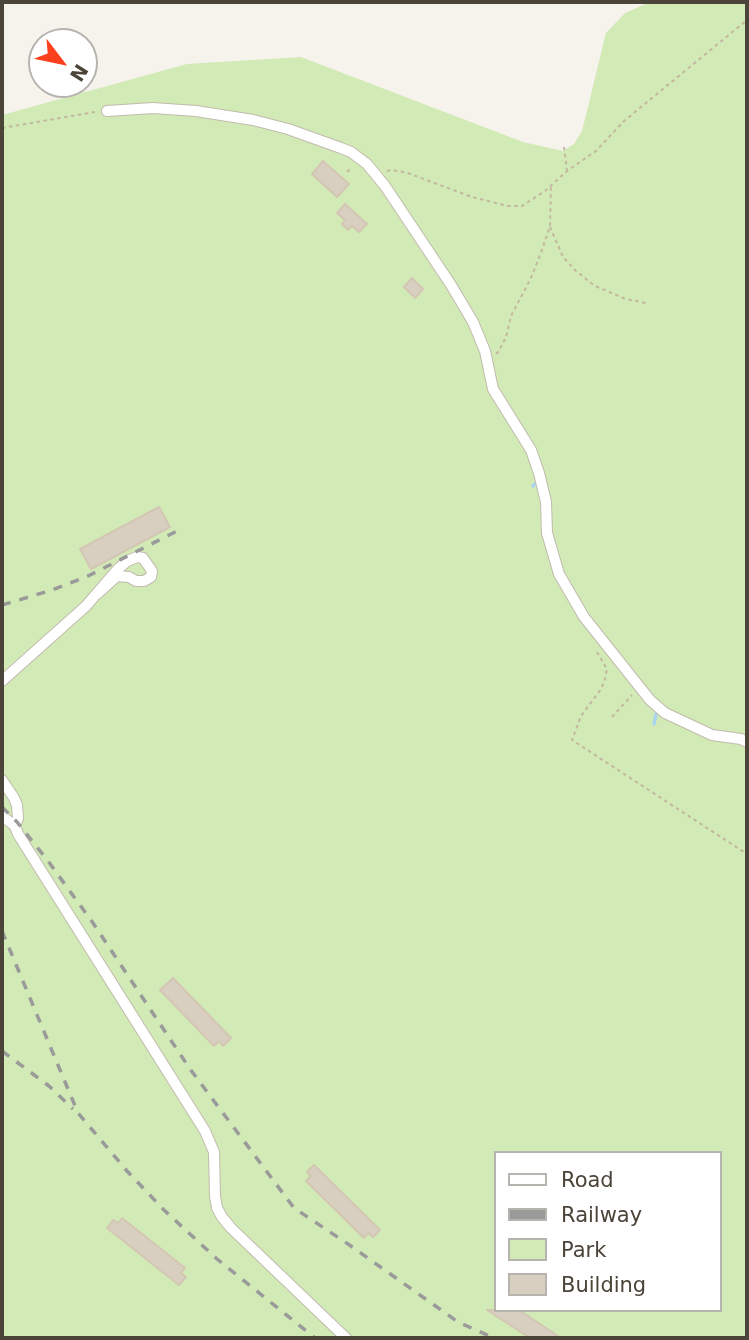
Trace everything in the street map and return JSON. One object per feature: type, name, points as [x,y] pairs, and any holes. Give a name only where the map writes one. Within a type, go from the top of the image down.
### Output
[{"type":"lane","points":[[107,111],[153,108],[228,115],[288,129],[354,152],[367,164],[451,285],[473,322],[485,351],[494,389],[531,450],[546,502],[547,533],[559,574],[584,617],[657,706],[676,719],[712,735],[747,742]]},
{"type":"lane","points":[[2,681],[117,576],[144,581],[150,577],[152,571],[144,558],[137,557],[127,561],[97,594]]},
{"type":"lane","points":[[2,780],[18,805],[15,826]]},
{"type":"lane","points":[[2,816],[15,826],[205,1130],[214,1152],[216,1208],[231,1228],[346,1338]]},
{"type":"path","points":[[391,170],[405,172],[472,197],[508,206],[522,206],[596,151],[624,121],[747,20]]},
{"type":"path","points":[[2,128],[107,111]]},
{"type":"path","points":[[564,147],[567,172]]},
{"type":"path","points":[[347,172],[354,152]]},
{"type":"path","points":[[488,361],[499,351],[506,337],[510,316],[531,278],[550,226],[551,185]]},
{"type":"path","points":[[550,226],[563,257],[576,271],[595,286],[626,299],[646,303]]},
{"type":"path","points":[[597,651],[607,669],[605,680],[581,716],[572,740],[747,854]]},
{"type":"path","points":[[612,717],[639,686]]},
{"type":"green space","points":[[650,2],[747,2],[747,1338],[2,1338],[2,115],[64,98],[98,98],[98,89],[187,64],[301,57],[523,142],[563,151],[574,144],[582,131],[606,33],[625,13]]},
{"type":"building","points":[[323,161],[349,184],[337,197],[312,174]]},
{"type":"building","points":[[345,204],[367,224],[359,232],[352,226],[348,230],[342,224],[345,220],[337,213]]},
{"type":"building","points":[[412,278],[423,289],[415,298],[404,287]]},
{"type":"building","points":[[159,507],[170,527],[91,569],[80,549]]},
{"type":"building","points":[[173,978],[231,1038],[223,1046],[219,1041],[214,1046],[160,990]]},
{"type":"building","points":[[314,1165],[380,1230],[373,1237],[368,1233],[364,1238],[306,1181],[311,1176],[307,1172]]},
{"type":"building","points":[[122,1218],[185,1268],[181,1273],[186,1277],[179,1285],[107,1228],[113,1220],[118,1223]]},
{"type":"building","points":[[487,1310],[522,1312],[561,1338],[530,1338]]},
{"type":"waterway","points":[[654,724],[656,714]]},
{"type":"railway","points":[[2,605],[88,576],[179,530]]},
{"type":"railway","points":[[2,807],[48,861],[93,923],[190,1069],[294,1208],[458,1322],[494,1338]]},
{"type":"railway","points":[[2,931],[78,1113],[164,1210],[217,1259],[315,1338]]},
{"type":"railway","points":[[2,1051],[49,1086],[73,1109]]}]
